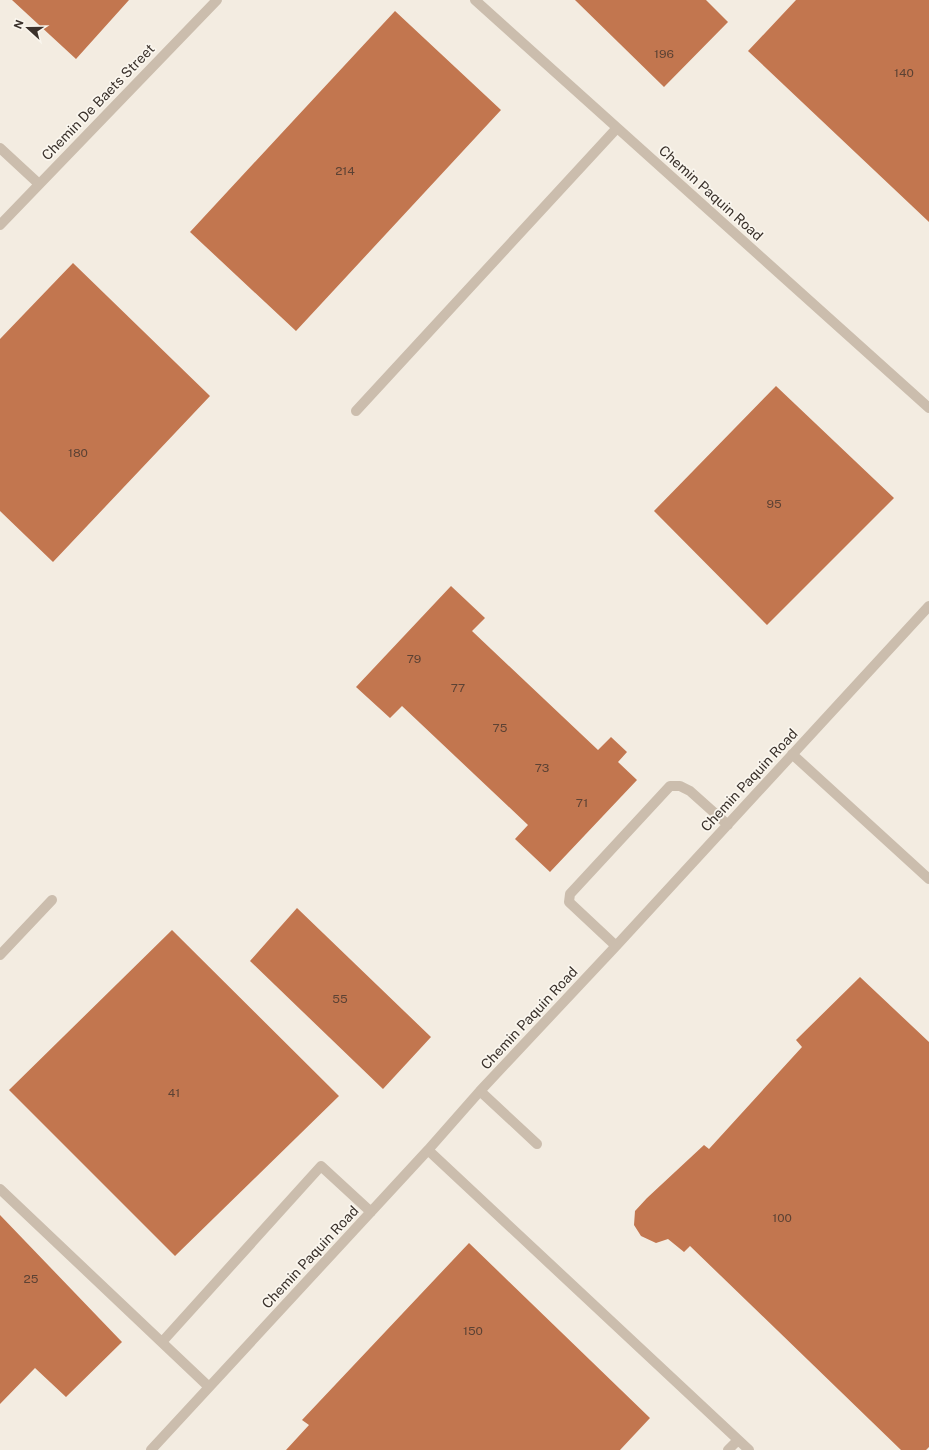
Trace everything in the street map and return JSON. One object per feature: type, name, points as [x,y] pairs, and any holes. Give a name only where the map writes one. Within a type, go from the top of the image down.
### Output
[{"type":"street","name":"Chemin De Baets Street","points":[[0,225],[217,0]]},
{"type":"street","name":"Chemin Paquin Road","points":[[475,0],[929,408]]},
{"type":"street","points":[[356,410],[617,128]]},
{"type":"street","points":[[0,148],[38,184]]},
{"type":"street","name":"Chemin Paquin Road","points":[[151,1450],[428,1150],[480,1091],[616,946],[929,606]]},
{"type":"street","points":[[792,754],[929,879]]},
{"type":"street","points":[[616,946],[568,902],[570,894],[580,882],[670,786],[680,786],[690,791],[728,825]]},
{"type":"street","points":[[0,955],[52,900]]},
{"type":"street","points":[[480,1091],[537,1144]]},
{"type":"street","points":[[428,1150],[749,1450]]},
{"type":"street","points":[[162,1342],[321,1166],[371,1212]]},
{"type":"street","points":[[0,1189],[209,1387]]},
{"type":"street","points":[[728,1450],[738,1440]]},
{"type":"building","points":[[12,0],[129,0],[76,59]]},
{"type":"building","points":[[575,0],[706,0],[728,22],[664,87]]},
{"type":"building","points":[[796,0],[929,0],[929,222],[748,51]]},
{"type":"building","points":[[395,11],[501,110],[296,331],[190,232]]},
{"type":"building","points":[[73,263],[210,396],[53,562],[0,511],[0,339]]},
{"type":"building","points":[[776,386],[894,498],[767,625],[654,511]]},
{"type":"building","points":[[451,586],[485,618],[472,631],[598,750],[611,737],[627,752],[618,762],[637,780],[550,872],[515,839],[528,825],[402,706],[390,718],[356,687]]},
{"type":"building","points":[[297,908],[431,1037],[383,1089],[250,961]]},
{"type":"building","points":[[172,930],[339,1096],[175,1256],[9,1090]]},
{"type":"building","points":[[860,977],[929,1042],[929,1447],[926,1450],[901,1450],[690,1246],[684,1252],[668,1239],[656,1243],[641,1236],[634,1225],[635,1211],[704,1145],[709,1149],[802,1047],[796,1040]]},
{"type":"building","points":[[0,1215],[122,1342],[66,1397],[35,1368],[0,1404]]},
{"type":"building","points":[[469,1243],[650,1418],[620,1450],[286,1450],[309,1425],[302,1420]]}]
